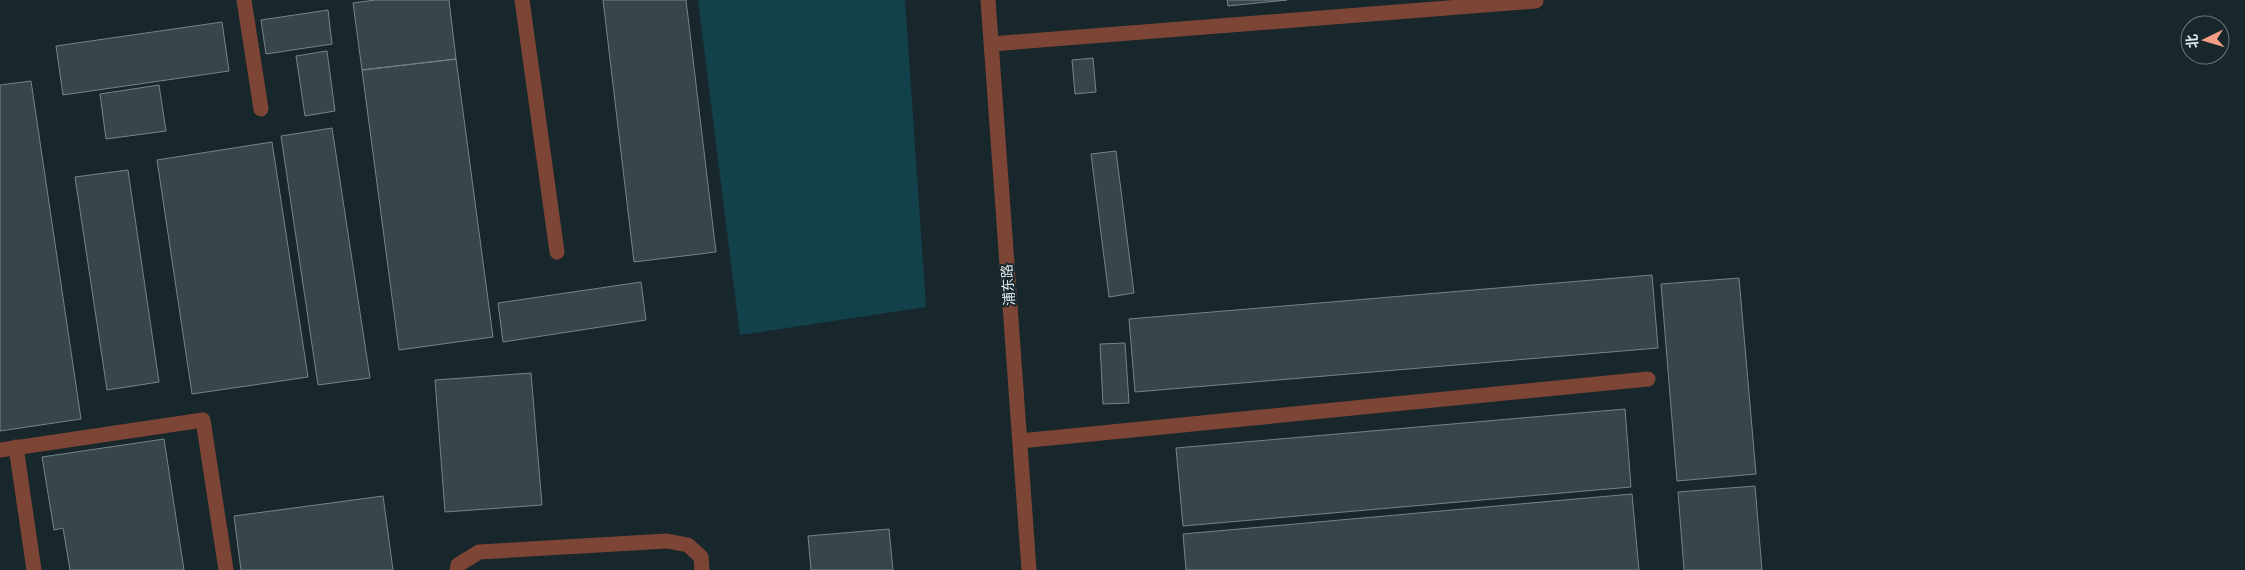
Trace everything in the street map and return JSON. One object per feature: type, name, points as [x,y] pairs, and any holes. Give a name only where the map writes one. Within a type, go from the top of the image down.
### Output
[{"type":"street","points":[[244,0],[260,110]]},
{"type":"street","points":[[522,0],[557,252]]},
{"type":"street","name":"浦东路","points":[[988,0],[1029,570]]},
{"type":"street","points":[[991,44],[1536,0]]},
{"type":"street","points":[[1020,441],[1648,379]]},
{"type":"street","points":[[0,450],[204,420],[226,570]]},
{"type":"street","points":[[16,447],[34,570]]},
{"type":"street","points":[[457,570],[458,565],[479,552],[667,541],[688,545],[701,557],[702,570]]},
{"type":"shaded area","points":[[698,0],[905,0],[926,307],[740,335]]},
{"type":"building","points":[[375,0],[449,0],[456,59],[362,70],[353,3]]},
{"type":"building","points":[[603,0],[686,0],[716,252],[634,262]]},
{"type":"building","points":[[1227,0],[1287,0],[1228,6]]},
{"type":"building","points":[[328,10],[332,44],[266,54],[261,20]]},
{"type":"building","points":[[222,22],[229,71],[63,95],[56,46]]},
{"type":"building","points":[[327,51],[335,111],[305,116],[296,56]]},
{"type":"building","points":[[1093,58],[1096,92],[1075,94],[1072,60]]},
{"type":"building","points":[[456,59],[493,337],[399,350],[362,70]]},
{"type":"building","points":[[31,81],[81,419],[0,431],[0,85]]},
{"type":"building","points":[[159,85],[166,131],[106,139],[100,94]]},
{"type":"building","points":[[332,128],[370,378],[318,385],[281,136]]},
{"type":"building","points":[[272,142],[308,377],[192,394],[157,160]]},
{"type":"building","points":[[1116,151],[1134,293],[1109,297],[1091,154]]},
{"type":"building","points":[[128,170],[159,382],[107,390],[75,177]]},
{"type":"building","points":[[1652,275],[1658,348],[1135,392],[1129,319]]},
{"type":"building","points":[[1739,278],[1756,474],[1677,481],[1661,284]]},
{"type":"building","points":[[641,282],[646,320],[503,342],[498,303]]},
{"type":"building","points":[[1125,343],[1129,403],[1103,404],[1100,344]]},
{"type":"building","points":[[531,373],[542,505],[445,512],[435,380]]},
{"type":"building","points":[[1625,409],[1631,487],[1183,526],[1176,448]]},
{"type":"building","points":[[164,439],[184,570],[70,570],[63,528],[54,530],[42,457]]},
{"type":"building","points":[[1755,486],[1762,570],[1684,570],[1678,492]]},
{"type":"building","points":[[1632,494],[1639,570],[1186,570],[1183,534]]},
{"type":"building","points":[[383,496],[393,570],[241,570],[234,516]]},
{"type":"building","points":[[889,529],[893,570],[811,570],[808,536]]}]
